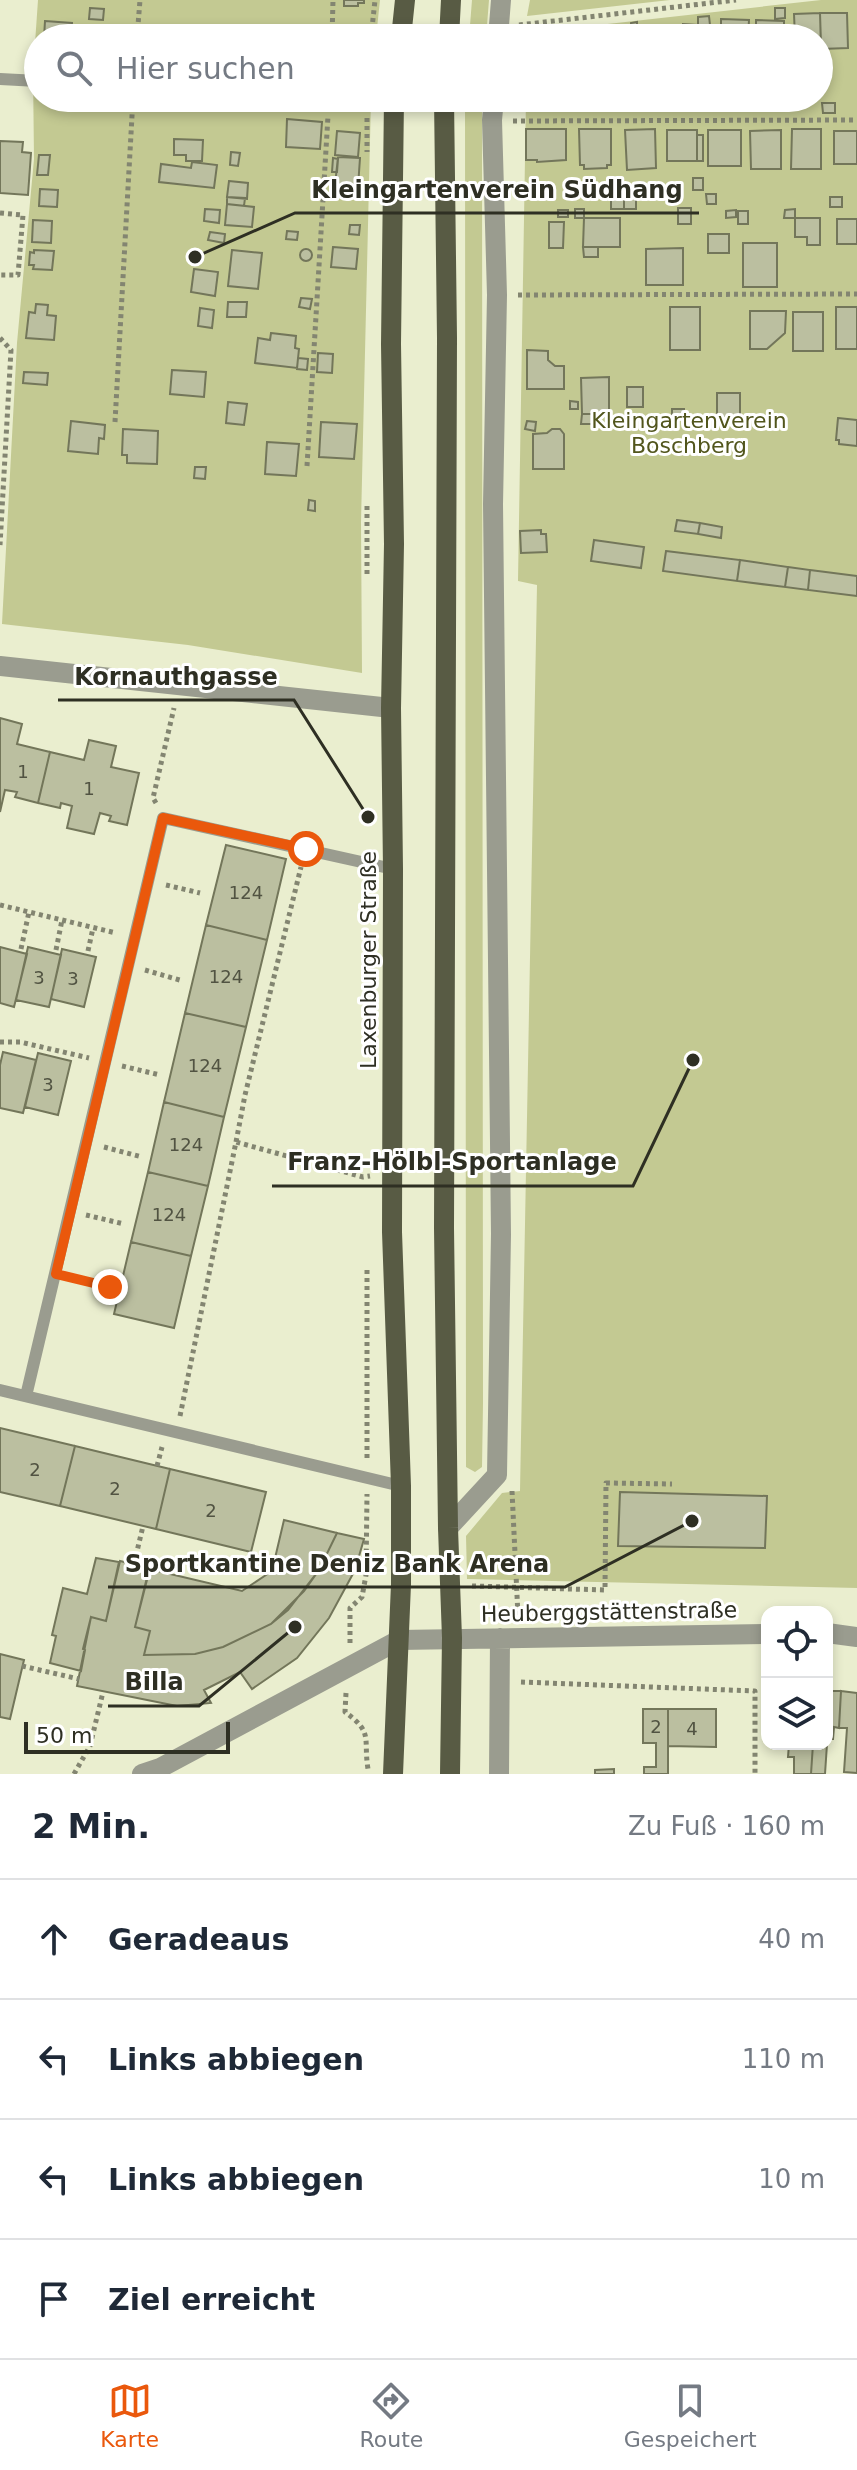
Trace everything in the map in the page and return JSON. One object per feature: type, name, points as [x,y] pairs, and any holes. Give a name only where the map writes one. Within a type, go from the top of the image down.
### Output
[{"type":"main road","points":[[402,24],[405,0]]},
{"type":"main road","points":[[450,24],[451,0]]},
{"type":"main road","name":"Laxenburger Straße","points":[[393,112],[392,1232],[401,1486],[393,1774]]},
{"type":"main road","points":[[444,112],[447,370],[444,1228],[452,1638],[450,1774]]},
{"type":"street","points":[[499,24],[501,0]]},
{"type":"street","points":[[448,1528],[497,1475],[501,1234],[493,504],[497,295],[493,112]]},
{"type":"street","points":[[0,666],[391,708]]},
{"type":"street","name":"Heuberggstättenstraße","points":[[399,1640],[761,1634]]},
{"type":"street","points":[[833,1634],[857,1637]]},
{"type":"street","points":[[499,1774],[510,1637]]},
{"type":"street","points":[[142,1774],[160,1768],[399,1640]]},
{"type":"lane","points":[[0,79],[24,80]]},
{"type":"lane","points":[[26,1396],[163,818],[393,869]]},
{"type":"lane","points":[[0,1390],[401,1486]]},
{"type":"path","points":[[138,24],[140,0]]},
{"type":"path","points":[[332,24],[333,0]]},
{"type":"path","points":[[372,24],[375,0]]},
{"type":"path","points":[[563,24],[736,0]]},
{"type":"path","points":[[115,422],[132,112]]},
{"type":"path","points":[[307,466],[328,112]]},
{"type":"path","points":[[492,120],[857,120]]},
{"type":"path","points":[[0,213],[23,215],[18,275],[0,275]]},
{"type":"path","points":[[497,295],[857,294]]},
{"type":"path","points":[[0,338],[11,350],[0,545]]},
{"type":"path","points":[[153,798],[179,687]]},
{"type":"path","points":[[176,1432],[245,1095],[306,849]]},
{"type":"path","points":[[149,880],[200,893]]},
{"type":"path","points":[[0,905],[135,938]]},
{"type":"path","points":[[21,949],[29,912]]},
{"type":"path","points":[[56,950],[62,920]]},
{"type":"path","points":[[88,951],[93,928]]},
{"type":"path","points":[[129,966],[183,981]]},
{"type":"path","points":[[0,1042],[20,1042],[160,1075]]},
{"type":"path","points":[[87,1142],[142,1157]]},
{"type":"path","points":[[236,1142],[363,1177],[393,1173]]},
{"type":"path","points":[[71,1212],[124,1224]]},
{"type":"path","points":[[56,1274],[110,1287]]},
{"type":"path","points":[[497,1475],[513,1491],[518,1588],[510,1637],[521,1684],[755,1691],[755,1774]]},
{"type":"path","points":[[467,1586],[605,1590],[606,1483],[672,1484]]},
{"type":"path","points":[[134,1564],[143,1526]]},
{"type":"path","points":[[365,1581],[375,1582]]},
{"type":"path","points":[[350,1618],[345,1712],[359,1723],[366,1735],[369,1774]]},
{"type":"path","points":[[22,1666],[79,1679]]},
{"type":"path","points":[[74,1774],[90,1746],[103,1692]]},
{"type":"green space","points":[[38,0],[380,0],[377,24],[36,24]]},
{"type":"green space","points":[[472,0],[489,0],[487,24],[470,24]]},
{"type":"green space","points":[[530,0],[670,0],[527,16]]},
{"type":"green space","name":"Kleingartenverein Boschberg","points":[[821,0],[857,0],[857,1588],[467,1579],[466,1536],[502,1493],[520,1491],[537,585],[518,581],[526,112],[833,112],[833,24],[607,24]]},
{"type":"green space","points":[[33,112],[371,112],[361,522],[362,673],[188,645],[2,624],[17,343],[34,159]]},
{"type":"green space","points":[[465,112],[482,112],[483,1403],[482,1467],[475,1472],[466,1467]]},
{"type":"building","points":[[344,0],[364,0],[364,3],[344,6]]},
{"type":"building","points":[[90,8],[104,9],[103,20],[89,19]]},
{"type":"building","points":[[775,8],[785,8],[785,18],[775,19]]},
{"type":"building","points":[[820,13],[820,24],[794,24],[794,14]]},
{"type":"building","points":[[820,13],[847,13],[848,48],[833,49],[833,24],[820,24]]},
{"type":"building","points":[[709,16],[710,24],[698,24],[698,17]]},
{"type":"building","points":[[721,19],[749,20],[749,24],[721,24]]},
{"type":"building","points":[[756,20],[784,21],[784,24],[756,24]]},
{"type":"building","points":[[45,21],[72,23],[72,24],[45,24]]},
{"type":"building","points":[[287,119],[322,122],[320,149],[286,147]]},
{"type":"building","points":[[526,129],[566,129],[566,160],[526,160]]},
{"type":"building","points":[[579,129],[611,129],[611,165],[584,169],[584,165],[580,165]]},
{"type":"building","points":[[655,129],[656,168],[627,170],[625,130]]},
{"type":"building","points":[[792,129],[821,129],[821,169],[791,169]]},
{"type":"building","points":[[667,130],[697,130],[697,161],[667,161]]},
{"type":"building","points":[[708,130],[741,130],[741,166],[708,166]]},
{"type":"building","points":[[781,130],[781,169],[751,169],[750,131]]},
{"type":"building","points":[[337,131],[360,133],[358,157],[335,155]]},
{"type":"building","points":[[834,131],[857,131],[857,164],[834,164]]},
{"type":"building","points":[[697,135],[703,135],[703,161],[697,161]]},
{"type":"building","points":[[174,139],[203,140],[202,161],[186,161],[186,155],[174,155]]},
{"type":"building","points":[[0,141],[23,142],[22,152],[31,153],[28,195],[0,193]]},
{"type":"building","points":[[231,152],[240,153],[238,166],[230,165]]},
{"type":"building","points":[[39,155],[50,155],[48,175],[37,175]]},
{"type":"building","points":[[338,157],[360,158],[358,187],[335,185]]},
{"type":"building","points":[[333,158],[338,159],[337,172],[332,172]]},
{"type":"building","points":[[192,162],[217,165],[214,188],[159,182],[161,164],[191,168]]},
{"type":"building","points":[[693,178],[703,178],[703,190],[693,190]]},
{"type":"building","points":[[229,181],[248,183],[247,199],[227,197]]},
{"type":"building","points":[[40,189],[58,190],[57,207],[39,206]]},
{"type":"building","points":[[706,194],[716,194],[716,204],[707,204]]},
{"type":"building","points":[[227,197],[245,198],[244,206],[227,204]]},
{"type":"building","points":[[636,197],[636,209],[624,209],[624,198]]},
{"type":"building","points":[[830,197],[842,197],[842,207],[830,207]]},
{"type":"building","points":[[611,198],[624,198],[624,209],[611,209]]},
{"type":"building","points":[[227,204],[254,207],[252,227],[225,225]]},
{"type":"building","points":[[678,208],[691,208],[691,224],[678,224]]},
{"type":"building","points":[[205,209],[220,210],[219,223],[204,221]]},
{"type":"building","points":[[575,209],[584,209],[584,218],[575,218]]},
{"type":"building","points":[[795,209],[795,218],[784,218],[785,210]]},
{"type":"building","points":[[558,210],[568,210],[568,217],[558,217]]},
{"type":"building","points":[[736,210],[736,217],[726,218],[726,211]]},
{"type":"building","points":[[738,211],[748,211],[748,224],[738,224]]},
{"type":"building","points":[[584,218],[620,218],[620,247],[583,247]]},
{"type":"building","points":[[795,218],[820,218],[820,245],[807,245],[807,237],[795,237]]},
{"type":"building","points":[[837,219],[857,219],[857,244],[837,244]]},
{"type":"building","points":[[33,220],[52,221],[51,243],[32,242]]},
{"type":"building","points":[[549,222],[564,222],[563,248],[549,248]]},
{"type":"building","points":[[350,225],[360,225],[359,235],[349,234]]},
{"type":"building","points":[[287,231],[298,232],[297,240],[286,239]]},
{"type":"building","points":[[210,232],[225,234],[224,243],[208,240]]},
{"type":"building","points":[[708,234],[729,234],[729,253],[708,253]]},
{"type":"building","points":[[743,243],[777,243],[777,287],[743,287]]},
{"type":"building","points":[[333,247],[358,249],[356,269],[331,267]]},
{"type":"building","points":[[583,247],[598,247],[598,257],[584,257]]},
{"type":"building","points":[[683,248],[683,285],[646,285],[646,249]]},
{"type":"building","points":[[306,249],[312,255],[306,261],[300,255]]},
{"type":"building","points":[[34,250],[54,251],[52,270],[33,269],[34,265],[29,265],[30,252],[34,253]]},
{"type":"building","points":[[232,250],[262,253],[258,289],[228,286]]},
{"type":"building","points":[[194,269],[218,272],[215,296],[191,292]]},
{"type":"building","points":[[301,298],[312,299],[310,309],[299,307]]},
{"type":"building","points":[[228,302],[247,302],[246,317],[227,317]]},
{"type":"building","points":[[36,304],[48,305],[47,315],[56,316],[54,340],[26,338],[29,312],[35,313]]},
{"type":"building","points":[[670,307],[700,307],[700,350],[670,350]]},
{"type":"building","points":[[836,307],[857,307],[857,349],[836,349]]},
{"type":"building","points":[[200,308],[214,310],[212,328],[198,326]]},
{"type":"building","points":[[750,311],[786,311],[785,333],[767,349],[750,349]]},
{"type":"building","points":[[793,312],[823,312],[823,351],[793,351]]},
{"type":"building","points":[[271,333],[296,336],[295,348],[299,349],[297,368],[255,363],[258,338],[270,340]]},
{"type":"building","points":[[527,350],[548,351],[548,360],[555,366],[564,366],[564,389],[527,389]]},
{"type":"building","points":[[318,353],[333,354],[332,373],[317,372]]},
{"type":"building","points":[[298,358],[308,359],[307,370],[297,369]]},
{"type":"building","points":[[172,370],[206,372],[204,397],[170,394]]},
{"type":"building","points":[[24,372],[48,373],[47,385],[23,383]]},
{"type":"building","points":[[609,377],[609,414],[582,414],[581,378]]},
{"type":"building","points":[[627,387],[643,387],[643,407],[627,407]]},
{"type":"building","points":[[717,393],[740,393],[740,420],[717,420]]},
{"type":"building","points":[[570,401],[578,402],[578,409],[570,409]]},
{"type":"building","points":[[228,402],[247,404],[244,425],[226,423]]},
{"type":"building","points":[[672,409],[684,409],[684,417],[672,417]]},
{"type":"building","points":[[582,414],[593,414],[593,424],[581,424]]},
{"type":"building","points":[[838,418],[857,420],[857,446],[839,444],[836,440]]},
{"type":"building","points":[[71,421],[105,425],[104,439],[99,438],[98,454],[68,451]]},
{"type":"building","points":[[527,421],[536,422],[535,431],[525,429]]},
{"type":"building","points":[[321,422],[357,424],[354,459],[319,457]]},
{"type":"building","points":[[123,429],[158,431],[157,464],[127,463],[127,455],[122,455]]},
{"type":"building","points":[[560,429],[564,434],[564,469],[533,469],[533,434],[547,433]]},
{"type":"building","points":[[267,442],[299,444],[296,476],[265,474]]},
{"type":"building","points":[[195,467],[206,467],[205,479],[194,478]]},
{"type":"building","points":[[309,500],[315,501],[315,511],[308,510]]},
{"type":"building","points":[[677,520],[700,523],[698,534],[675,531]]},
{"type":"building","points":[[700,523],[722,527],[721,538],[698,534]]},
{"type":"building","points":[[541,530],[541,534],[546,534],[547,552],[521,553],[520,531]]},
{"type":"building","points":[[594,540],[644,547],[641,568],[591,561]]},
{"type":"building","points":[[666,551],[740,560],[737,581],[663,571]]},
{"type":"building","points":[[740,560],[788,567],[785,587],[737,581]]},
{"type":"building","points":[[788,567],[810,570],[808,590],[785,587]]},
{"type":"building","points":[[810,570],[857,576],[857,596],[808,590]]},
{"type":"building","points":[[0,718],[22,724],[17,744],[50,752],[38,803],[15,797],[17,792],[5,790],[0,812]]},
{"type":"building","points":[[89,740],[116,746],[111,767],[139,773],[127,825],[109,821],[111,816],[100,813],[94,834],[67,828],[72,806],[61,803],[60,808],[38,803],[50,752],[84,760]]},
{"type":"building","points":[[226,845],[286,859],[267,940],[206,925]]},
{"type":"building","points":[[206,925],[267,940],[246,1027],[185,1013]]},
{"type":"building","points":[[0,947],[27,954],[14,1007],[0,1003]]},
{"type":"building","points":[[28,947],[61,955],[49,1007],[16,1000]]},
{"type":"building","points":[[62,949],[96,957],[84,1007],[51,999]]},
{"type":"building","points":[[185,1013],[246,1027],[224,1117],[164,1102]]},
{"type":"building","points":[[3,1052],[36,1060],[23,1113],[0,1108]]},
{"type":"building","points":[[38,1053],[71,1061],[58,1115],[25,1107]]},
{"type":"building","points":[[164,1102],[224,1117],[208,1186],[148,1172]]},
{"type":"building","points":[[148,1172],[208,1186],[191,1256],[131,1242]]},
{"type":"building","points":[[131,1242],[191,1256],[174,1328],[114,1314]]},
{"type":"building","points":[[0,1428],[75,1446],[60,1506],[0,1492]]},
{"type":"building","points":[[75,1446],[170,1469],[156,1529],[60,1506]]},
{"type":"building","points":[[170,1469],[266,1492],[251,1552],[156,1529]]},
{"type":"building","points":[[620,1492],[767,1496],[765,1548],[618,1546]]},
{"type":"building","points":[[284,1520],[337,1533],[319,1570],[288,1610],[271,1624],[223,1647],[195,1654],[144,1655],[150,1631],[135,1627],[149,1569],[242,1591],[272,1571]]},
{"type":"building","points":[[337,1533],[364,1539],[355,1570],[329,1618],[297,1658],[252,1689],[240,1672],[204,1690],[211,1703],[177,1706],[77,1686],[91,1617],[106,1621],[120,1561],[150,1568],[135,1627],[150,1631],[144,1655],[195,1654],[223,1647],[271,1624],[304,1591],[319,1570]]},
{"type":"building","points":[[96,1558],[119,1562],[106,1621],[91,1617],[81,1671],[50,1663],[56,1636],[52,1635],[63,1588],[87,1594]]},
{"type":"building","points":[[0,1654],[24,1660],[10,1719],[0,1717]]},
{"type":"building","points":[[833,1691],[841,1691],[839,1728],[834,1727],[833,1739]]},
{"type":"building","points":[[841,1691],[857,1693],[857,1773],[844,1772],[847,1728],[839,1728]]},
{"type":"building","points":[[643,1709],[668,1709],[668,1774],[644,1774],[644,1767],[656,1767],[656,1743],[643,1743]]},
{"type":"building","points":[[668,1709],[716,1709],[716,1747],[668,1746]]},
{"type":"building","points":[[789,1750],[813,1750],[811,1774],[794,1774],[794,1757],[788,1757]]},
{"type":"building","points":[[813,1750],[827,1750],[825,1774],[811,1774]]},
{"type":"building","points":[[614,1769],[614,1774],[595,1774],[595,1770]]},
{"type":"place","name":"Kleingartenverein Südhang","points":[[195,257]]},
{"type":"place","name":"Kornauthgasse","points":[[368,817]]},
{"type":"place","name":"Franz-Hölbl-Sportanlage","points":[[693,1060]]},
{"type":"place","name":"Sportkantine Deniz Bank Arena","points":[[692,1521]]},
{"type":"place","name":"Billa","points":[[295,1627]]},
{"type":"route","points":[[110,1287],[56,1274],[163,818],[306,849]]}]
